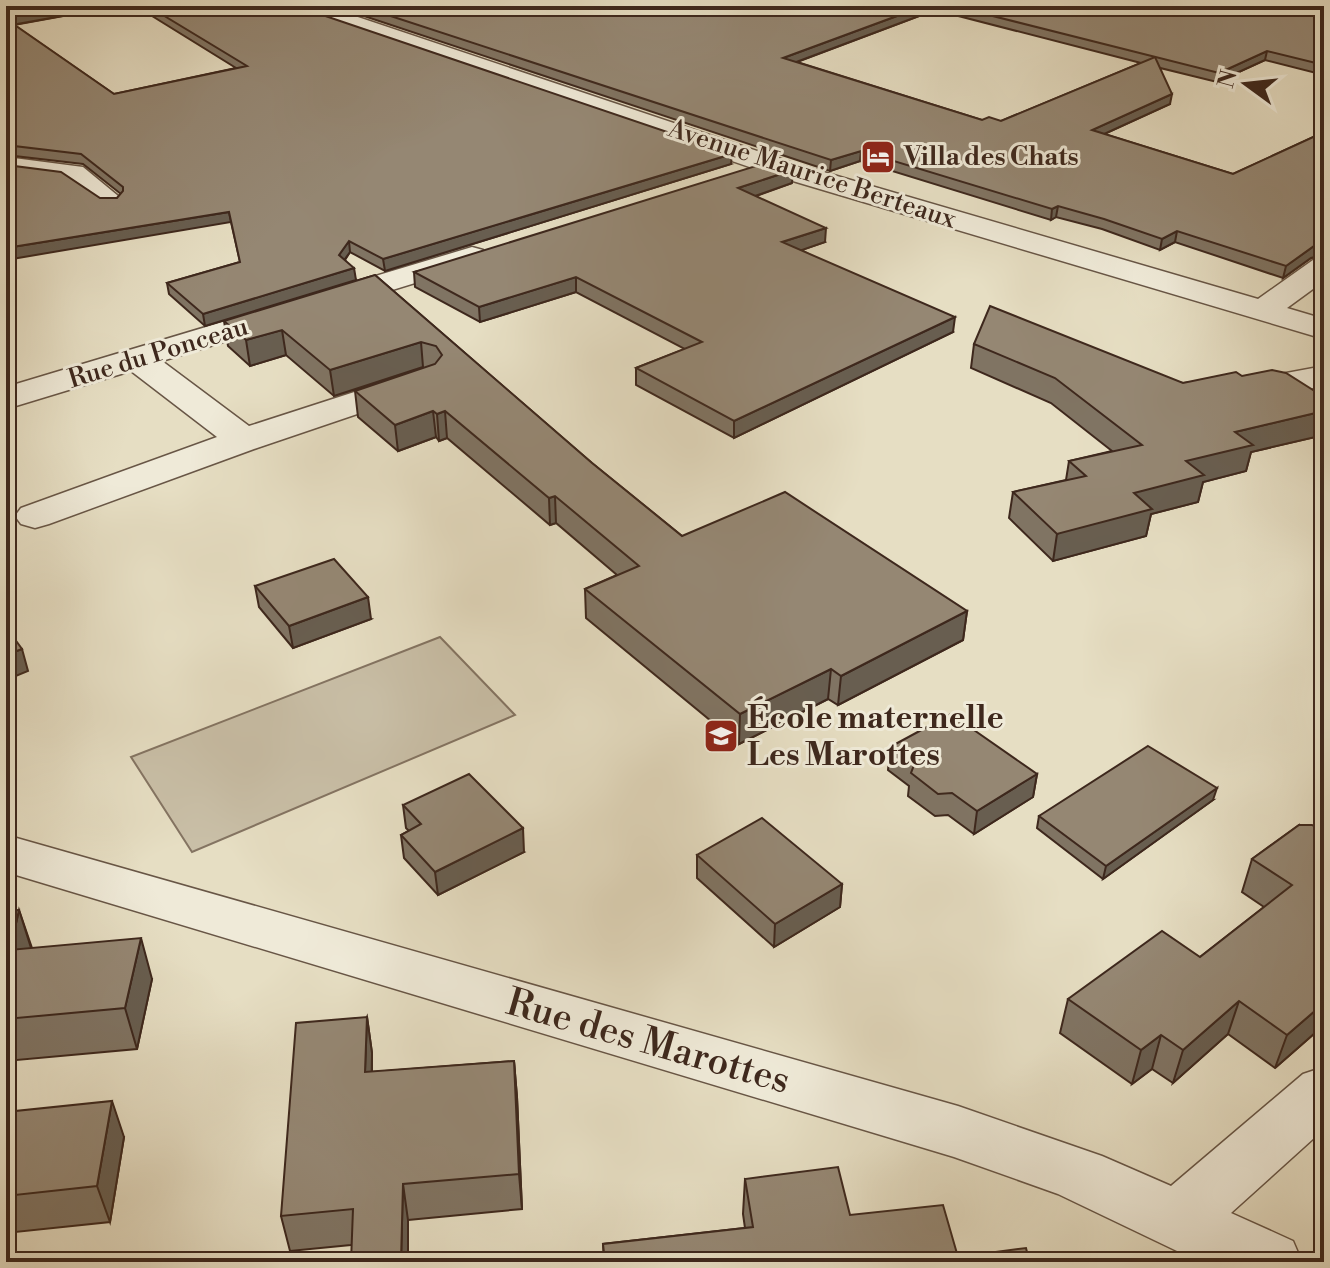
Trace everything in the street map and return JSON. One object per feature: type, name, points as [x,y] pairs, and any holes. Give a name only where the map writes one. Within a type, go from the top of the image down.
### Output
[{"type":"street","name":"Avenue Maurice Berteaux","points":[[304,6],[769,164],[1324,329]]},
{"type":"street","points":[[726,177],[769,164]]},
{"type":"street","points":[[6,165],[73,173],[109,200]]},
{"type":"street","name":"Rue du Ponceau","points":[[6,398],[503,247]]},
{"type":"street","points":[[1262,311],[1324,267]]},
{"type":"street","points":[[139,360],[244,440]]},
{"type":"street","points":[[1276,384],[1324,376]]},
{"type":"street","points":[[35,516],[244,440],[424,380]]},
{"type":"street","name":"Rue des Marottes","points":[[9,856],[958,1132],[1080,1175],[1180,1218],[1269,1262]]},
{"type":"street","points":[[1180,1218],[1324,1092]]},
{"type":"shaded area","points":[[440,637],[515,715],[192,852],[131,757]]},
{"type":"building","points":[[6,6],[67,6],[6,17]]},
{"type":"building","points":[[148,6],[296,6],[732,154],[383,259],[349,241],[339,255],[354,268],[203,314],[167,283],[240,262],[229,212],[6,248],[6,165],[61,172],[100,198],[117,198],[123,187],[81,154],[6,145],[6,19],[114,94],[247,66]]},
{"type":"building","points":[[360,6],[924,6],[783,58],[982,120],[989,117],[1001,121],[1155,57],[1172,94],[1092,130],[1233,174],[1324,132],[1324,244],[1314,246],[1286,266],[1177,231],[1162,239],[1104,219],[1058,206],[1052,209],[861,151],[831,160]]},
{"type":"building","points":[[953,6],[1324,6],[1324,65],[1267,51],[1219,73]]},
{"type":"building","points":[[769,162],[793,170],[738,188],[826,228],[782,242],[955,317],[734,421],[636,368],[702,342],[576,277],[479,307],[414,272]]},
{"type":"building","points":[[375,275],[592,463],[682,536],[785,492],[967,611],[841,676],[831,669],[740,714],[585,589],[639,566],[555,496],[549,498],[445,411],[437,414],[433,411],[395,425],[355,391],[435,364],[442,355],[436,346],[421,342],[330,370],[282,330],[246,340],[224,321]]},
{"type":"building","points":[[990,306],[1183,383],[1236,372],[1242,376],[1272,370],[1286,373],[1324,397],[1324,411],[1235,432],[1253,445],[1186,461],[1204,475],[1134,493],[1152,509],[1057,534],[1013,492],[1086,476],[1069,461],[1142,445],[1055,378],[974,344]]},
{"type":"building","points":[[334,559],[368,597],[289,626],[255,586]]},
{"type":"building","points":[[6,627],[22,649],[6,655]]},
{"type":"building","points":[[951,714],[1037,774],[977,811],[952,793],[938,794],[911,773],[914,765],[890,747]]},
{"type":"building","points":[[1148,746],[1217,788],[1106,866],[1039,816]]},
{"type":"building","points":[[469,774],[523,828],[435,872],[401,835],[421,824],[403,805]]},
{"type":"building","points":[[762,818],[842,884],[775,924],[697,855]]},
{"type":"building","points":[[1299,825],[1312,825],[1324,832],[1324,1003],[1287,1035],[1239,1001],[1183,1050],[1161,1035],[1141,1050],[1068,999],[1162,931],[1200,957],[1292,885],[1252,859]]},
{"type":"building","points":[[19,910],[10,950],[141,938],[125,1008],[6,1019],[6,912]]},
{"type":"building","points":[[367,1017],[365,1072],[514,1061],[519,1174],[403,1184],[401,1262],[351,1262],[353,1209],[281,1216],[296,1023]]},
{"type":"building","points":[[112,1101],[97,1186],[6,1196],[6,1112]]},
{"type":"building","points":[[838,1167],[850,1215],[943,1205],[958,1257],[1026,1248],[1029,1260],[1091,1255],[1093,1262],[605,1262],[603,1244],[753,1227],[745,1179]]},
{"type":"place","name":"Villa des Chats","points":[[878,157]]},
{"type":"place","name":"École maternelle Les Marottes","points":[[721,736]]}]
